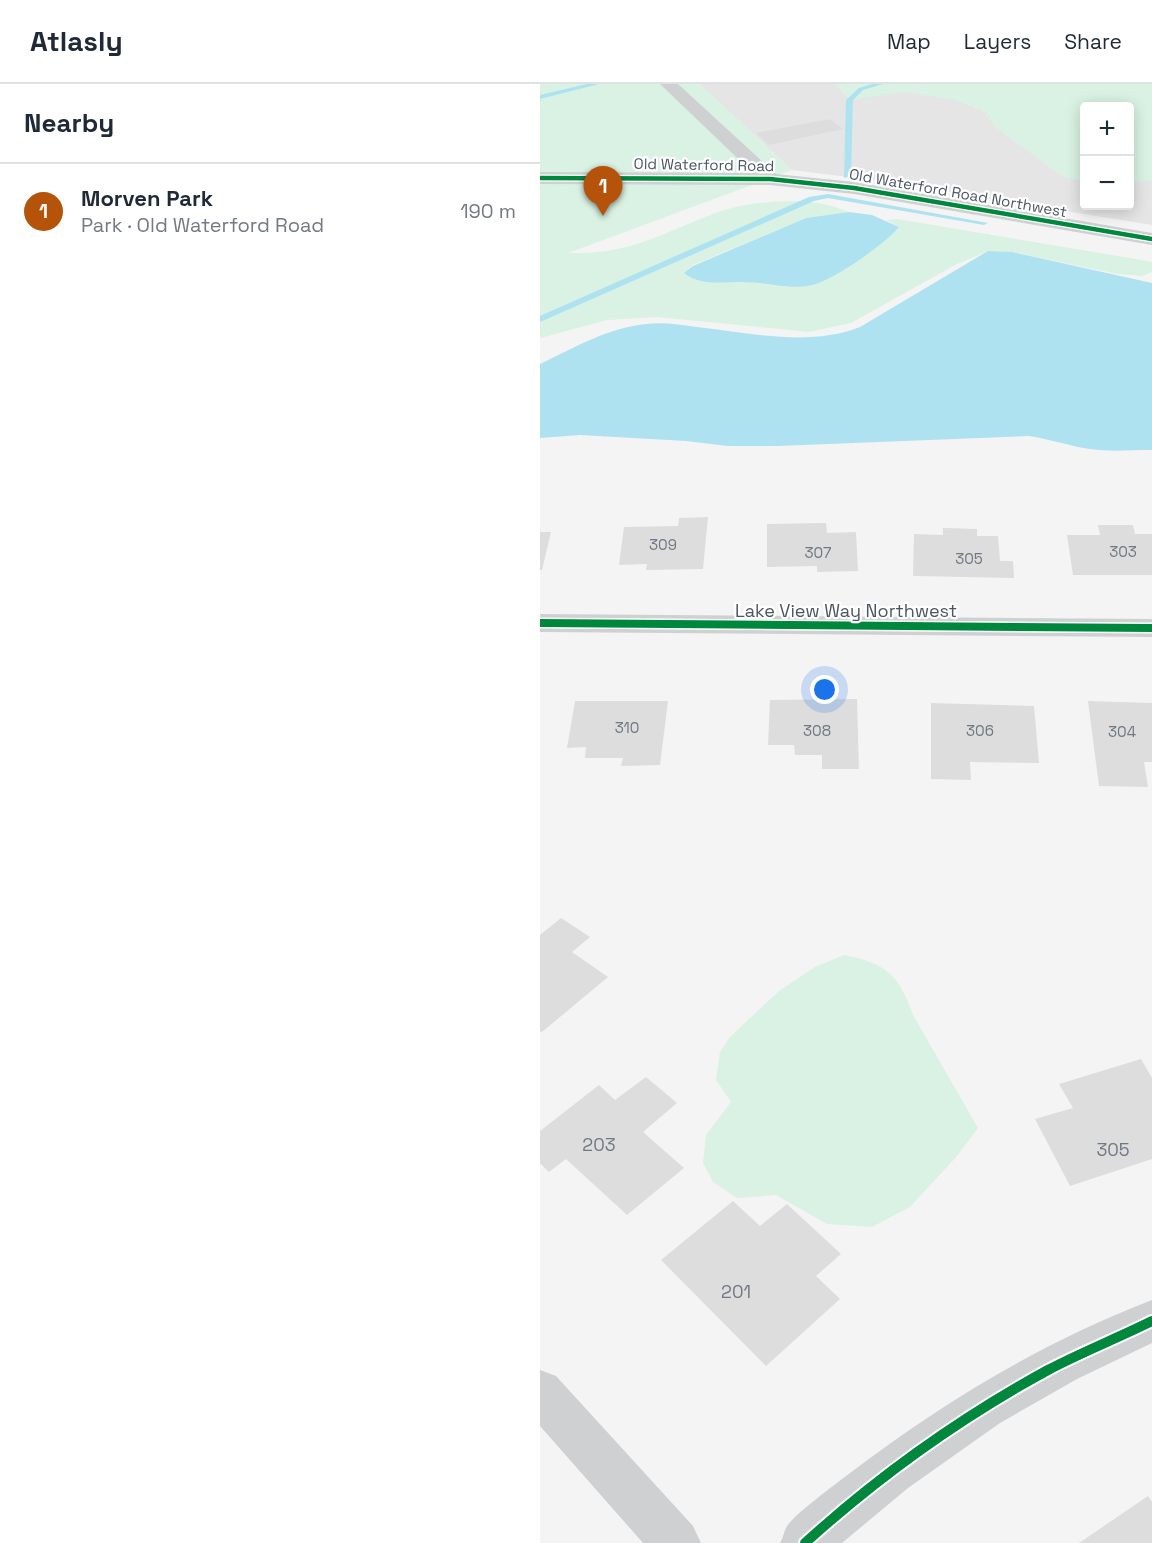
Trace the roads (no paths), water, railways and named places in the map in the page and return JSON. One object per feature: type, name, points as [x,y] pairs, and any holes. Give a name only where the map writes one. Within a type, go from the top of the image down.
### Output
[{"type":"street","points":[[668,84],[770,179]]},
{"type":"street","name":"Old Waterford Road","points":[[540,178],[770,179],[830,185]]},
{"type":"street","name":"Old Waterford Road Northwest","points":[[830,185],[1152,239]]},
{"type":"street","name":"Lake View Way Northwest","points":[[540,623],[1152,628]]},
{"type":"street","points":[[805,1543],[830,1519],[939,1436],[1048,1370],[1152,1321]]},
{"type":"street","points":[[540,1392],[676,1543]]},
{"type":"water","points":[[849,212],[872,215],[899,227],[856,262],[817,284],[791,287],[750,282],[712,282],[697,280],[684,273],[693,266],[806,218]]},
{"type":"water","points":[[988,251],[1012,252],[1152,283],[1152,450],[1098,450],[1029,436],[778,446],[728,446],[686,441],[580,435],[540,438],[540,364],[592,339],[619,329],[653,323],[779,337],[841,333],[860,327]]},
{"type":"waterway","points":[[540,97],[596,84]]},
{"type":"waterway","points":[[847,176],[850,100],[861,89],[880,84]]},
{"type":"waterway","points":[[540,319],[812,199],[828,196],[984,223]]},
{"type":"place","name":"Morven Park","points":[[603,216]]}]
